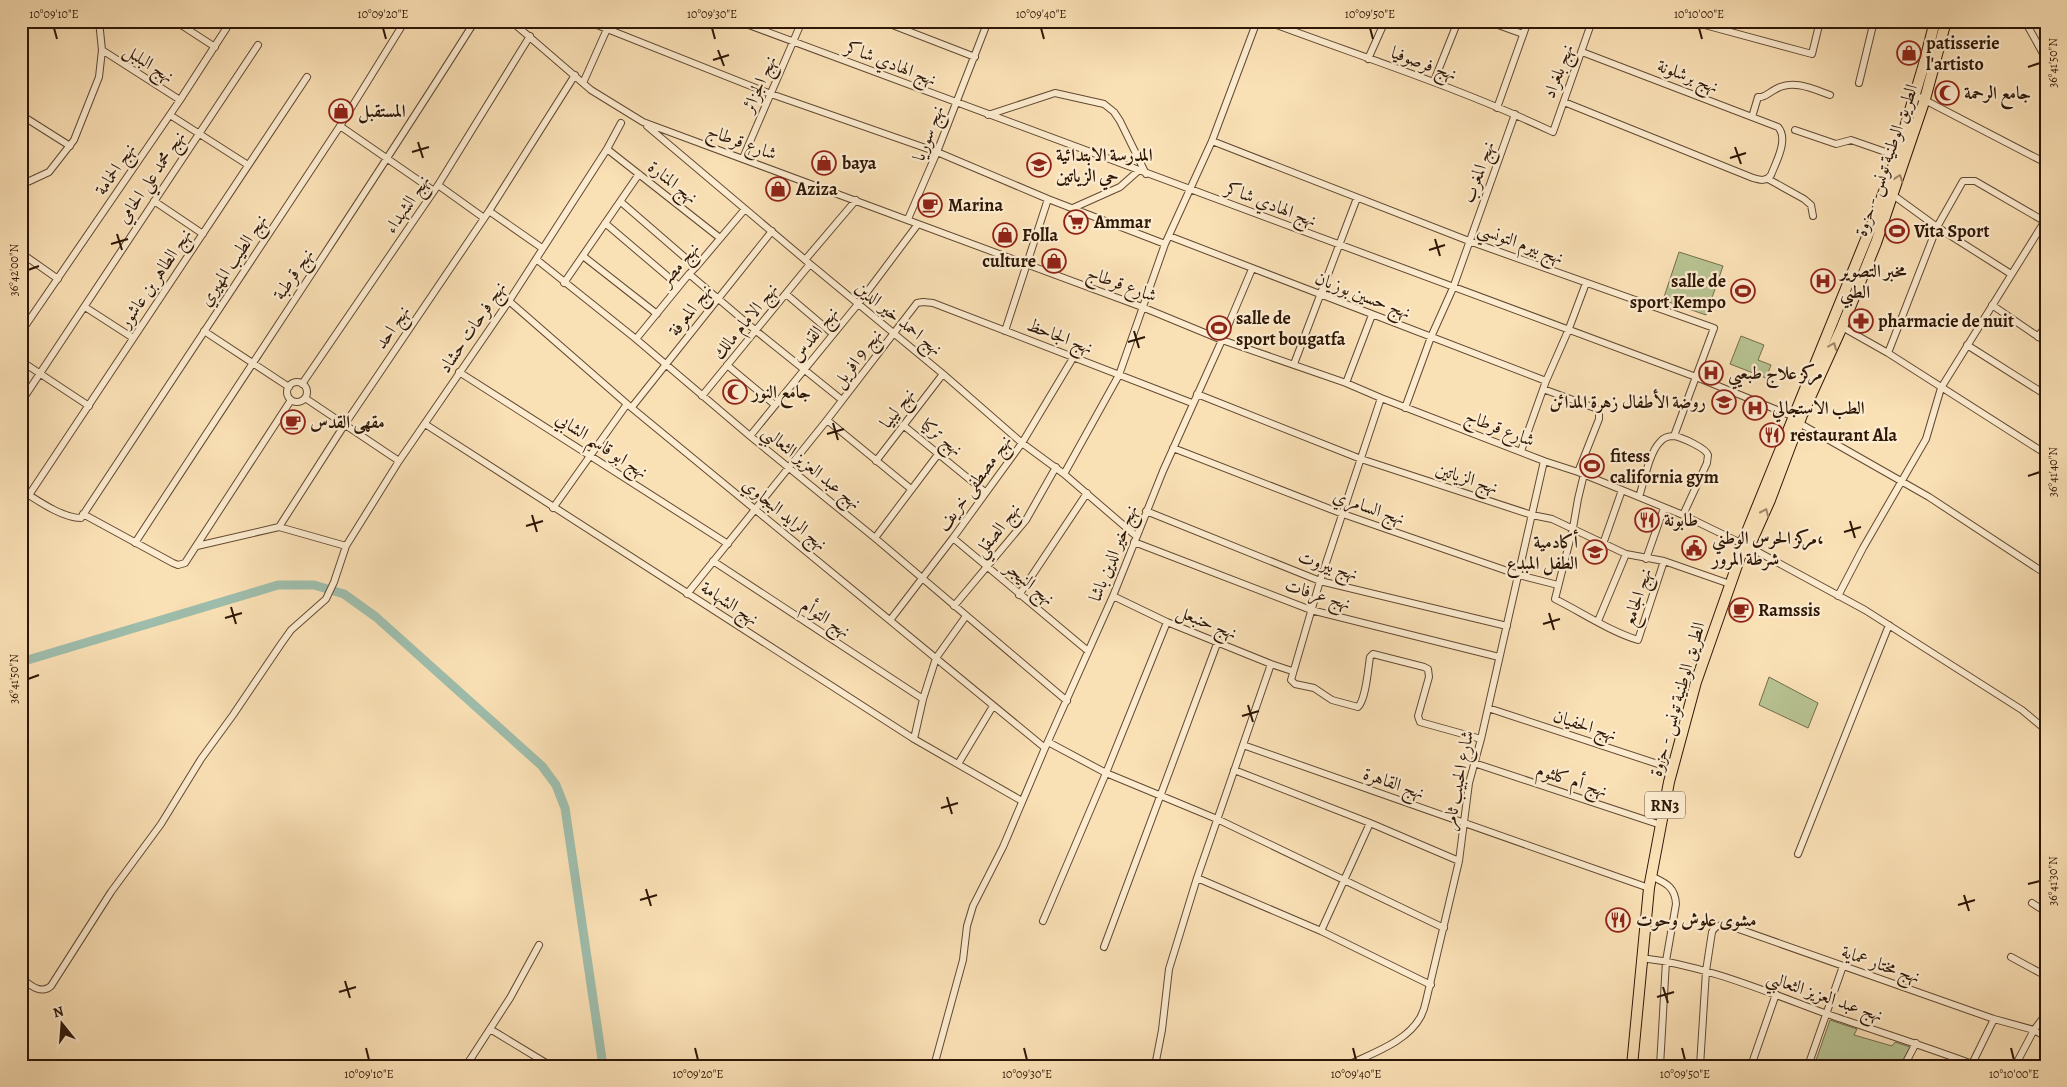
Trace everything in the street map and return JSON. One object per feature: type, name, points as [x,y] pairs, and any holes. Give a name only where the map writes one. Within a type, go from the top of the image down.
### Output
[{"type":"main road","name":"الطريق الوطنية تونس - حزوة","points":[[1796,420],[1842,327],[1893,196],[1920,97],[1935,21]]},
{"type":"main road","name":"الطريق الوطنية تونس - حزوة","points":[[1632,1064],[1649,888],[1660,825],[1693,691],[1744,548],[1770,500],[1796,420],[1920,97],[1946,21]]},
{"type":"street","points":[[21,185],[49,172],[74,140],[99,77],[102,50],[98,21]]},
{"type":"street","points":[[175,21],[215,47]]},
{"type":"street","name":"نهج الحمامة","points":[[21,332],[170,115],[230,21]]},
{"type":"street","name":"نهج الطيب المهيري","points":[[83,514],[340,126],[406,21]]},
{"type":"street","name":"نهج قرطبة","points":[[135,543],[389,158],[475,21]]},
{"type":"street","name":"شارع قرطاج","points":[[510,21],[530,36],[591,90],[643,122],[1142,307],[1222,340],[1346,383],[1405,408],[1544,461],[1581,473],[1683,515],[1838,596],[1889,625],[2022,710],[2046,730]]},
{"type":"street","points":[[588,21],[771,94],[937,152],[1048,199],[1164,244]]},
{"type":"street","points":[[583,83],[616,21]]},
{"type":"street","name":"نهج الهادي شاكر","points":[[738,21],[1696,377],[1796,420],[1902,481],[2046,574]]},
{"type":"street","name":"نهج الجزائر","points":[[743,158],[802,21]]},
{"type":"street","points":[[882,21],[975,57]]},
{"type":"street","name":"نهج سوريا","points":[[908,219],[937,152],[988,21]]},
{"type":"street","points":[[1064,474],[1119,374],[1164,244],[1212,141],[1257,21]]},
{"type":"street","name":"نهج فرصوفيا","points":[[1266,21],[1434,81],[1515,114],[1553,132]]},
{"type":"street","points":[[1368,59],[1385,21]]},
{"type":"street","points":[[1434,81],[1458,21]]},
{"type":"street","points":[[1488,21],[1523,34]]},
{"type":"street","points":[[1497,108],[1528,21]]},
{"type":"street","name":"نهج بلغراد","points":[[1553,132],[1592,21]]},
{"type":"street","points":[[1690,21],[1812,54],[1820,21]]},
{"type":"street","points":[[1859,83],[1874,21]]},
{"type":"street","points":[[2025,21],[2046,59]]},
{"type":"street","name":"نهج الشهداء","points":[[302,384],[436,188],[530,36]]},
{"type":"street","name":"نهج محمد علي الحامي","points":[[21,402],[258,45]]},
{"type":"street","name":"نهج البلبل","points":[[102,50],[180,100]]},
{"type":"street","name":"نهج برشلونة","points":[[1582,52],[1778,127],[1782,132],[1783,139],[1768,179]]},
{"type":"street","name":"نهج احد","points":[[279,527],[344,424],[489,211],[575,75]]},
{"type":"street","name":"نهج الطاهر بن عاشور","points":[[29,496],[307,77]]},
{"type":"street","points":[[1752,117],[1758,97],[1762,98],[1777,88],[1800,85],[1830,95]]},
{"type":"street","points":[[988,115],[1055,93],[1104,104],[1114,112],[1120,121],[1146,174]]},
{"type":"street","points":[[1920,97],[2046,163]]},
{"type":"street","points":[[1564,102],[1753,178],[1768,179],[1804,199],[1811,205],[1813,216]]},
{"type":"street","name":"نهج المغرب","points":[[1405,408],[1431,337],[1453,288],[1515,114]]},
{"type":"street","points":[[21,115],[70,146]]},
{"type":"street","points":[[170,115],[248,166]]},
{"type":"street","name":"نهج احمد خير الدين","points":[[643,122],[807,262],[943,374],[1022,443],[1087,493],[1135,539]]},
{"type":"street","name":"نهج فرحات حشاد","points":[[21,978],[41,990],[48,989],[51,986],[112,892],[156,831],[201,759],[280,644],[291,630],[326,600],[346,546],[399,462],[509,301],[622,123]]},
{"type":"street","points":[[340,126],[484,218]]},
{"type":"street","points":[[1795,130],[1836,144],[1851,140],[1897,156]]},
{"type":"street","name":"نهج بيرم التونسي","points":[[1212,141],[1469,240],[1714,328],[1674,436]]},
{"type":"street","name":"نهج المنارة","points":[[607,149],[720,238]]},
{"type":"street","points":[[1073,208],[1120,188],[1138,171]]},
{"type":"street","points":[[564,283],[640,174]]},
{"type":"street","points":[[1838,596],[1926,439],[1940,388],[2045,220],[1975,181],[1963,181],[1937,226],[1888,353]]},
{"type":"street","points":[[1893,196],[2011,274]]},
{"type":"street","points":[[1294,364],[1357,198]]},
{"type":"street","points":[[1005,331],[1048,199]]},
{"type":"street","points":[[154,200],[203,234]]},
{"type":"street","name":"نهج الامام مالك","points":[[702,396],[786,294],[807,262],[856,200]]},
{"type":"street","points":[[621,202],[696,267]]},
{"type":"street","name":"نهج مصر","points":[[636,339],[745,209]]},
{"type":"street","points":[[489,211],[542,248]]},
{"type":"street","points":[[605,223],[679,286]]},
{"type":"street","name":"نهج القدس","points":[[750,436],[858,304],[918,224]]},
{"type":"street","name":"نهج المعرفة","points":[[553,508],[630,405],[666,366],[718,297],[772,231]]},
{"type":"street","name":"نهج حسين بوزيان","points":[[1169,236],[1546,381]]},
{"type":"street","points":[[21,253],[58,279]]},
{"type":"street","points":[[583,256],[657,314]]},
{"type":"street","name":"نهج عبد العزيز الثعالبي","points":[[536,259],[636,339],[1067,701]]},
{"type":"street","name":"نهج خير الدين باشا","points":[[934,1066],[963,960],[970,916],[1003,847],[1046,745],[1113,596],[1172,448],[1222,340],[1252,269]]},
{"type":"street","points":[[689,274],[842,400]]},
{"type":"street","points":[[1521,451],[1546,381],[1586,283]]},
{"type":"street","points":[[786,294],[833,334]]},
{"type":"street","name":"نهج الرايد البجاوي","points":[[509,301],[630,405],[993,706],[1046,745],[1160,796],[1217,819],[1444,928]]},
{"type":"street","name":"نهج الجاحظ","points":[[917,303],[933,303],[1192,403]]},
{"type":"street","name":"نهج 9 افريل","points":[[687,594],[895,334],[917,303]]},
{"type":"street","points":[[1992,305],[2046,342]]},
{"type":"street","points":[[85,306],[133,338]]},
{"type":"street","points":[[1346,383],[1372,315]]},
{"type":"street","points":[[2038,337],[2046,325]]},
{"type":"street","points":[[1842,327],[1888,353],[2046,454]]},
{"type":"street","points":[[204,331],[288,387]]},
{"type":"street","points":[[1967,345],[2046,395]]},
{"type":"street","name":"نهج مصطفى خريف","points":[[890,619],[953,538],[1022,443],[1073,358]]},
{"type":"street","points":[[21,361],[89,406]]},
{"type":"street","points":[[727,365],[775,405]]},
{"type":"street","name":"نهج ابو قاسم الشابي","points":[[459,372],[728,544]]},
{"type":"street","name":"نهج ليبيا","points":[[876,461],[943,374]]},
{"type":"street","points":[[295,382],[302,384],[306,390],[305,398],[299,402],[291,400],[287,394],[288,387],[295,382]]},
{"type":"street","points":[[1543,389],[1599,411],[1599,419],[1581,473],[1574,528],[1558,585]]},
{"type":"street","name":"نهج الزياتين","points":[[1197,394],[1361,459],[1532,515],[1552,519],[1626,554],[1664,561],[1730,584]]},
{"type":"street","points":[[305,398],[399,462]]},
{"type":"street","points":[[1292,674],[1320,581],[1381,398]]},
{"type":"street","points":[[21,490],[42,504],[76,518],[81,518],[83,514],[178,565],[185,562],[198,546],[291,400]]},
{"type":"street","points":[[827,420],[911,489]]},
{"type":"street","name":"نهج الشهامة","points":[[425,424],[914,739],[1022,802]]},
{"type":"street","name":"نهج تركيا","points":[[903,425],[985,492]]},
{"type":"street","points":[[1639,498],[1652,454],[1658,443],[1664,438],[1674,436],[1700,447],[1705,450],[1708,456],[1705,469],[1683,515]]},
{"type":"street","name":"نهج السامري","points":[[1172,448],[1343,514],[1519,575],[1558,585]]},
{"type":"street","points":[[875,538],[938,452]]},
{"type":"street","name":"شارع الحبيب ثامر","points":[[1346,1066],[1397,1039],[1411,1028],[1420,1017],[1430,985],[1459,861],[1474,763],[1544,461]]},
{"type":"street","name":"نهج الصقلي","points":[[954,606],[1026,520],[1056,468]]},
{"type":"street","points":[[1603,544],[1622,490]]},
{"type":"street","points":[[1019,595],[1087,493]]},
{"type":"street","points":[[1646,559],[1664,508]]},
{"type":"street","name":"نهج بيروت","points":[[1146,511],[1320,581],[1507,626]]},
{"type":"street","points":[[198,546],[279,527],[346,546]]},
{"type":"street","name":"نهج النيجر","points":[[953,538],[1088,651]]},
{"type":"street","name":"نهج عرفات","points":[[1135,539],[1311,610],[1499,656]]},
{"type":"street","points":[[1598,621],[1626,554]]},
{"type":"street","name":"نهج التوأم","points":[[713,561],[923,699]]},
{"type":"street","name":"نهج الجامع","points":[[1558,585],[1555,599],[1598,621],[1614,632],[1638,640],[1664,561]]},
{"type":"street","name":"نهج حنبعل","points":[[1113,596],[1167,622],[1218,641],[1292,674],[1292,682],[1295,684],[1314,688],[1332,700],[1358,707],[1361,705],[1370,657],[1373,654],[1424,666],[1428,669],[1429,677],[1418,716],[1420,722],[1481,739]]},
{"type":"street","points":[[914,739],[923,699],[936,658],[966,616]]},
{"type":"street","points":[[1043,921],[1167,622]]},
{"type":"street","points":[[1798,854],[1889,625]]},
{"type":"street","points":[[1104,947],[1218,641]]},
{"type":"street","points":[[1155,1066],[1162,1030],[1169,969],[1197,878],[1271,664]]},
{"type":"street","points":[[958,764],[993,706]]},
{"type":"street","name":"نهج الحفيان","points":[[1488,708],[1673,769]]},
{"type":"street","name":"نهج القاهرة","points":[[1243,745],[1649,888]]},
{"type":"street","name":"نهج أم كلثوم","points":[[1474,763],[1660,825]]},
{"type":"street","points":[[1234,770],[1370,823],[1459,861]]},
{"type":"street","points":[[1321,931],[1370,823]]},
{"type":"street","points":[[1651,876],[1670,885],[1676,895],[1666,961],[1660,1066]]},
{"type":"street","points":[[1197,878],[1321,931],[1430,985]]},
{"type":"street","points":[[2032,903],[2046,912]]},
{"type":"street","name":"نهج مختار عماية","points":[[1706,971],[1712,932],[1715,927],[1720,925],[1730,926],[1994,1019],[2034,1030],[2046,1037]]},
{"type":"street","points":[[466,1066],[515,990],[539,945]]},
{"type":"street","points":[[2010,957],[2046,976]]},
{"type":"street","name":"نهج عبد العزيز الثعالبي","points":[[1641,958],[1666,961],[1706,971],[1916,1043],[1972,1065]]},
{"type":"street","points":[[1808,1066],[1844,966]]},
{"type":"street","points":[[1700,1066],[1706,971]]},
{"type":"street","points":[[1751,1066],[1776,994]]},
{"type":"street","points":[[2015,1066],[2034,1030],[2046,1014]]},
{"type":"street","points":[[1972,1065],[1994,1019]]},
{"type":"street","points":[[490,1029],[551,1066]]},
{"type":"street","points":[[1904,1066],[1916,1043]]},
{"type":"street","points":[[1632,1064],[1644,1066]]},
{"type":"green space","points":[[1679,252],[1723,266],[1706,315],[1663,300]]},
{"type":"green space","points":[[1741,336],[1764,345],[1758,360],[1771,365],[1766,378],[1730,364]]},
{"type":"green space","points":[[1769,677],[1818,703],[1808,728],[1759,705]]},
{"type":"green space","points":[[1830,1020],[1857,1029],[1854,1035],[1892,1046],[1895,1042],[1910,1047],[1900,1066],[1814,1066]]},
{"type":"waterway","points":[[21,662],[278,585],[314,585],[344,594],[376,617],[542,766],[556,785],[565,808],[603,1066]]},
{"type":"place","name":"patisserie l'artisto","points":[[1909,53]]},
{"type":"place","name":"جامع الرحمة","points":[[1947,93]]},
{"type":"place","name":"المستقبل","points":[[341,111]]},
{"type":"place","name":"baya","points":[[824,163]]},
{"type":"place","name":"المدرسة الابتدائية حي الزياتين","points":[[1039,165]]},
{"type":"place","name":"Aziza","points":[[778,189]]},
{"type":"place","name":"Marina","points":[[930,205]]},
{"type":"place","name":"Ammar","points":[[1076,222]]},
{"type":"place","name":"Vita Sport","points":[[1897,231]]},
{"type":"place","name":"Folla","points":[[1005,235]]},
{"type":"place","name":"culture","points":[[1054,261]]},
{"type":"place","name":"مخبر التصوير الطبي","points":[[1823,281]]},
{"type":"place","name":"salle de sport Kempo","points":[[1743,291]]},
{"type":"place","name":"pharmacie de nuit","points":[[1861,321]]},
{"type":"place","name":"salle de sport bougatfa","points":[[1219,328]]},
{"type":"place","name":"مركز علاج طبعيي","points":[[1711,373]]},
{"type":"place","name":"جامع النور","points":[[735,392]]},
{"type":"place","name":"روضة الأطفال زهرة المدائن","points":[[1724,402]]},
{"type":"place","name":"الطب الاستجالي","points":[[1755,408]]},
{"type":"place","name":"مقهى القدس","points":[[293,422]]},
{"type":"place","name":"restaurant Ala","points":[[1772,435]]},
{"type":"place","name":"fitess california gym","points":[[1592,466]]},
{"type":"place","name":"طابونة","points":[[1647,520]]},
{"type":"place","name":"مركز الحرس الوطني، شرطة المرور","points":[[1694,548]]},
{"type":"place","name":"أكادمية الطفل المبدع","points":[[1595,552]]},
{"type":"place","name":"Ramssis","points":[[1741,610]]},
{"type":"place","name":"مشوى علوش وحوت","points":[[1618,920]]}]
